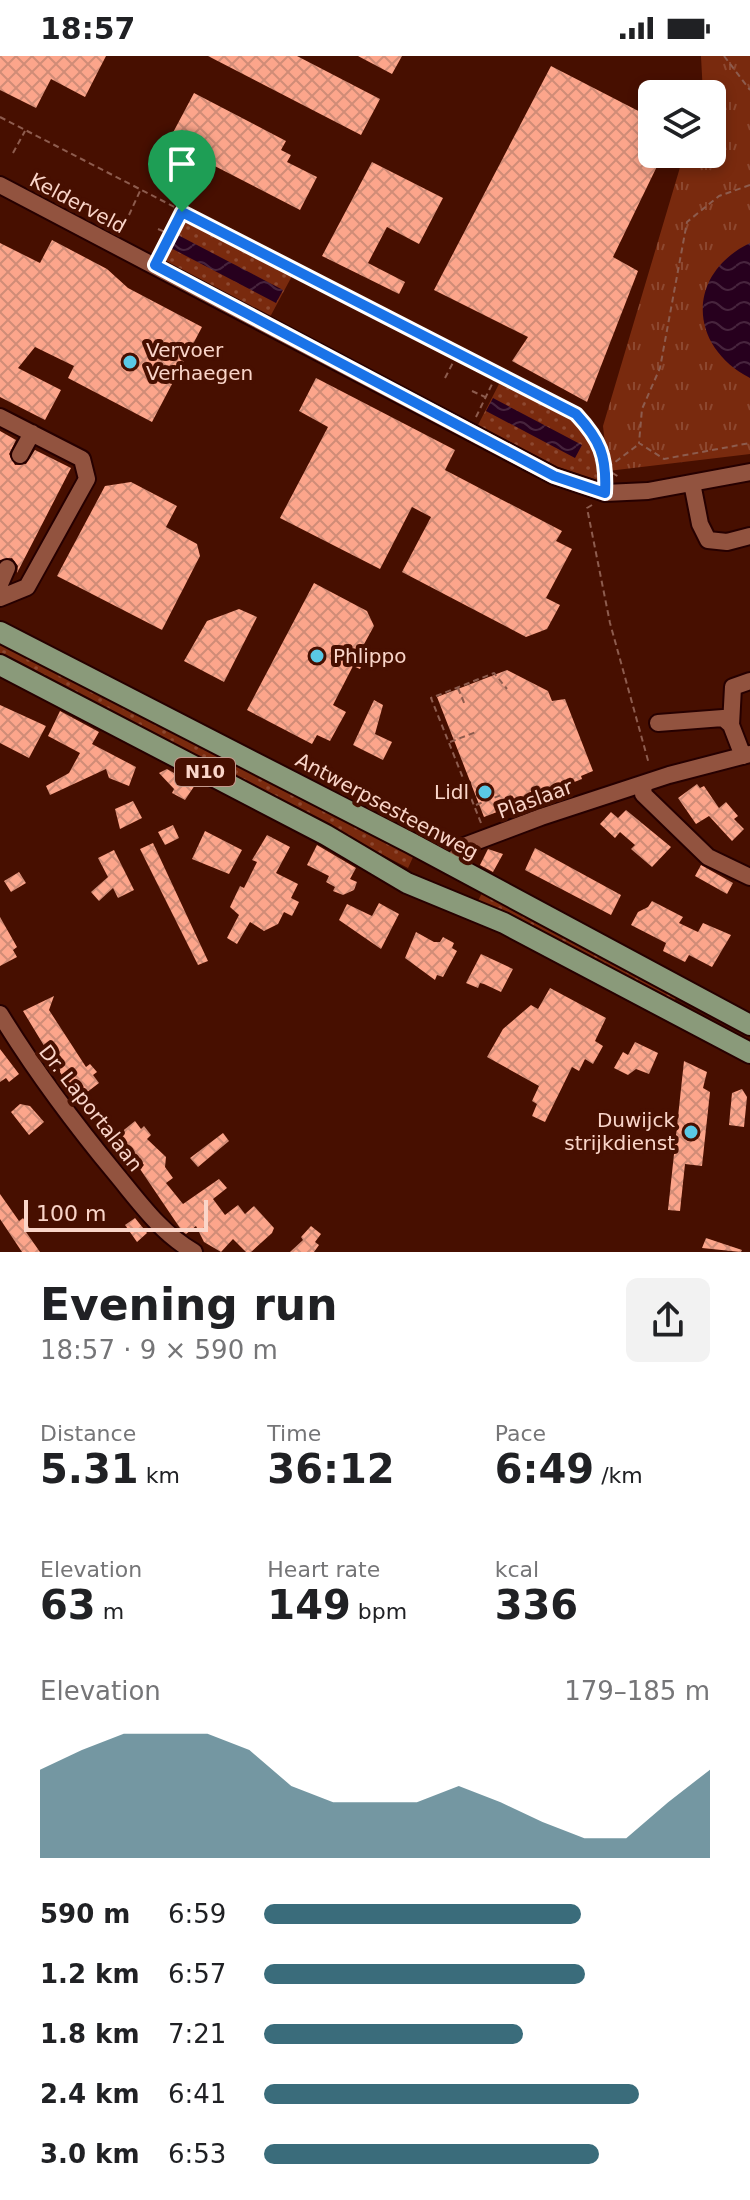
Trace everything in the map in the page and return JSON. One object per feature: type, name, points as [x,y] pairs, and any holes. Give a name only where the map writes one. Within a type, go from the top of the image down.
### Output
[{"type":"main road","name":"Antwerpsesteenweg","points":[[0,632],[426,852],[750,1025]]},
{"type":"main road","name":"N10","points":[[0,665],[326,835],[407,883],[504,923],[750,1053]]},
{"type":"main road","points":[[407,883],[425,882],[434,875],[433,863],[426,852]]},
{"type":"main road","points":[[670,1011],[683,1009],[687,1001],[684,991]]},
{"type":"street","name":"Kelderveld","points":[[0,185],[554,476],[605,493],[648,491],[750,472]]},
{"type":"street","points":[[0,417],[82,459],[87,479],[27,587],[0,598]]},
{"type":"street","points":[[20,455],[32,433]]},
{"type":"street","points":[[692,483],[700,524],[708,540],[727,542],[749,532]]},
{"type":"street","points":[[731,725],[733,687],[750,681]]},
{"type":"street","points":[[658,723],[723,718],[731,725],[747,755]]},
{"type":"street","name":"Plaslaar","points":[[450,866],[464,846],[486,837],[648,783],[747,755]]},
{"type":"street","points":[[648,783],[643,794],[708,857],[750,877]]},
{"type":"street","name":"Dr. Laportalaan","points":[[0,1014],[45,1086],[103,1158],[161,1228],[194,1252]]},
{"type":"path","points":[[724,56],[750,90]]},
{"type":"path","points":[[0,117],[576,414],[598,438],[606,469],[605,493],[600,502],[587,508],[610,623],[648,783]]},
{"type":"path","points":[[13,153],[25,130]]},
{"type":"path","points":[[606,469],[639,443],[642,409],[660,368],[687,222],[719,196],[750,185]]},
{"type":"path","points":[[129,215],[140,190]]},
{"type":"path","points":[[155,265],[182,212]]},
{"type":"path","points":[[158,229],[170,234]]},
{"type":"path","points":[[445,378],[457,354]]},
{"type":"path","points":[[469,430],[497,375]]},
{"type":"path","points":[[472,391],[486,398]]},
{"type":"path","points":[[639,443],[664,459],[750,443]]},
{"type":"path","points":[[606,469],[626,480]]},
{"type":"path","points":[[486,837],[431,698],[494,673],[507,689]]},
{"type":"path","points":[[457,687],[465,705]]},
{"type":"path","points":[[449,743],[476,732]]},
{"type":"path","points":[[474,806],[501,795]]},
{"type":"green space","points":[[701,56],[750,56],[750,454],[608,471],[603,426],[680,168],[726,168],[726,80],[702,80]]},
{"type":"green space","points":[[183,219],[292,276],[270,317],[161,259]]},
{"type":"green space","points":[[499,384],[563,415],[585,430],[597,448],[600,481],[558,467],[478,425]]},
{"type":"green space","points":[[0,643],[414,855],[408,868],[0,656]]},
{"type":"green space","points":[[482,893],[678,995],[672,1004],[476,905]]},
{"type":"water","points":[[176,234],[283,290],[276,303],[169,247]]},
{"type":"water","points":[[750,243],[750,378],[715,348],[706,329],[703,310],[706,291],[714,273],[729,256]]},
{"type":"water","points":[[493,398],[582,445],[575,458],[486,411]]},
{"type":"building","points":[[0,56],[106,56],[85,97],[51,79],[36,108],[0,90]]},
{"type":"building","points":[[208,56],[297,56],[380,99],[361,135]]},
{"type":"building","points":[[358,56],[402,56],[392,74]]},
{"type":"building","points":[[551,66],[638,111],[638,168],[656,168],[613,257],[638,271],[587,402],[512,361],[528,337],[434,290]]},
{"type":"building","points":[[194,93],[286,141],[281,150],[291,155],[287,162],[317,177],[300,210],[168,142]]},
{"type":"building","points":[[372,162],[443,198],[419,244],[387,227],[368,263],[405,282],[399,294],[322,256]]},
{"type":"building","points":[[52,240],[107,269],[128,288],[202,327],[152,422],[68,378],[74,366],[35,347],[18,368],[61,390],[45,420],[0,397],[0,243],[40,263]]},
{"type":"building","points":[[316,378],[455,450],[445,470],[562,531],[556,541],[572,549],[546,598],[560,605],[547,629],[526,637],[402,572],[431,517],[412,507],[380,569],[280,518],[328,427],[299,411]]},
{"type":"building","points":[[0,431],[16,440],[9,454],[15,465],[26,464],[35,450],[71,468],[17,573],[18,566],[12,558],[0,560]]},
{"type":"building","points":[[131,482],[177,506],[166,527],[197,544],[200,556],[162,630],[57,576],[105,486]]},
{"type":"building","name":"Phlippo","points":[[314,583],[367,611],[374,626],[363,646],[370,649],[360,669],[353,666],[333,705],[346,712],[330,741],[317,735],[312,744],[247,710]]},
{"type":"building","points":[[239,609],[257,617],[224,682],[184,661],[207,621]]},
{"type":"building","points":[[507,670],[548,691],[552,701],[565,699],[593,771],[581,776],[582,779],[484,817],[437,697]]},
{"type":"building","points":[[374,700],[383,705],[375,734],[392,742],[383,760],[353,745]]},
{"type":"building","points":[[0,705],[46,726],[29,758],[0,743]]},
{"type":"building","points":[[60,711],[99,732],[92,744],[136,767],[129,786],[109,778],[106,769],[50,795],[46,786],[69,773],[80,753],[48,736]]},
{"type":"building","points":[[167,769],[195,785],[185,800],[172,793],[174,789],[159,773]]},
{"type":"building","points":[[697,784],[700,788],[704,786],[719,808],[726,802],[738,816],[734,819],[744,829],[732,841],[709,816],[696,824],[678,798]]},
{"type":"building","points":[[133,801],[142,818],[120,829],[115,809]]},
{"type":"building","points":[[626,810],[671,847],[652,867],[631,849],[635,845],[620,832],[615,838],[600,824],[611,812],[618,818]]},
{"type":"building","points":[[173,825],[179,838],[165,845],[158,832]]},
{"type":"building","points":[[205,831],[242,850],[229,874],[192,859]]},
{"type":"building","points":[[267,835],[290,847],[276,873],[298,884],[291,898],[299,902],[292,916],[284,912],[278,924],[264,931],[250,922],[237,944],[227,938],[239,915],[230,907],[240,886],[244,888],[257,862],[252,860]]},
{"type":"building","points":[[153,843],[208,961],[198,965],[140,849]]},
{"type":"building","points":[[317,845],[356,868],[350,879],[357,882],[354,890],[343,895],[333,891],[335,887],[326,882],[329,876],[307,865]]},
{"type":"building","points":[[535,848],[621,895],[611,915],[525,870]]},
{"type":"building","points":[[488,849],[503,854],[493,872],[480,865]]},
{"type":"building","points":[[114,850],[134,890],[118,898],[113,888],[99,901],[91,892],[108,877],[98,858]]},
{"type":"building","points":[[701,865],[733,883],[727,894],[695,876]]},
{"type":"building","points":[[19,872],[26,883],[11,892],[4,881]]},
{"type":"building","points":[[652,901],[683,917],[679,923],[698,932],[703,923],[731,935],[712,967],[689,955],[685,962],[663,951],[666,943],[631,925],[638,912]]},
{"type":"building","points":[[379,903],[399,914],[381,949],[339,920],[347,904],[372,916]]},
{"type":"building","points":[[0,917],[17,947],[13,950],[17,957],[0,966]]},
{"type":"building","points":[[416,932],[434,942],[440,942],[443,937],[454,943],[452,948],[457,951],[443,977],[437,975],[435,980],[405,958]]},
{"type":"building","points":[[481,954],[513,969],[501,992],[484,984],[480,983],[478,988],[466,983]]},
{"type":"building","points":[[550,988],[606,1018],[595,1041],[603,1046],[593,1064],[585,1059],[579,1071],[572,1067],[545,1122],[532,1116],[537,1104],[532,1101],[539,1086],[487,1057],[503,1029],[531,1005],[538,1009]]},
{"type":"building","points":[[54,996],[49,1010],[86,1067],[90,1064],[97,1072],[93,1075],[99,1083],[86,1093],[77,1082],[71,1087],[63,1077],[23,1011]]},
{"type":"building","points":[[635,1042],[658,1053],[649,1074],[636,1069],[628,1075],[614,1068],[623,1052],[628,1055]]},
{"type":"building","points":[[0,1049],[19,1074],[9,1082],[6,1078],[0,1082]]},
{"type":"building","name":"Duwijck strijkdienst","points":[[684,1061],[707,1072],[703,1088],[710,1092],[702,1166],[685,1164],[680,1211],[668,1210]]},
{"type":"building","points":[[742,1089],[747,1097],[744,1127],[729,1125],[732,1093]]},
{"type":"building","points":[[20,1104],[30,1106],[44,1122],[29,1135],[11,1112]]},
{"type":"building","points":[[135,1121],[141,1129],[144,1126],[151,1135],[147,1139],[166,1157],[165,1167],[173,1178],[166,1183],[183,1204],[219,1179],[227,1188],[213,1199],[225,1215],[238,1205],[245,1214],[254,1206],[274,1228],[272,1233],[251,1252],[246,1252],[233,1239],[221,1252],[204,1242],[196,1226],[186,1234],[182,1231],[140,1169],[144,1165],[127,1144],[122,1148],[114,1138]]},
{"type":"building","points":[[223,1133],[229,1141],[198,1167],[190,1158]]},
{"type":"building","points":[[0,1194],[19,1221],[23,1218],[30,1229],[26,1232],[40,1252],[22,1252],[0,1219]]},
{"type":"building","points":[[135,1218],[147,1233],[137,1242],[125,1225]]},
{"type":"building","points":[[311,1226],[321,1234],[315,1242],[319,1245],[314,1252],[290,1252],[303,1240],[301,1237]]},
{"type":"building","points":[[706,1238],[742,1250],[702,1248]]},
{"type":"place","name":"Vervoer Verhaegen","points":[[130,362]]},
{"type":"place","name":"Phlippo","points":[[317,656]]},
{"type":"place","name":"Lidl","points":[[485,792]]},
{"type":"place","name":"Duwijck strijkdienst","points":[[691,1132]]},
{"type":"route","points":[[182,212],[576,414],[598,438],[606,469],[605,493],[554,476],[155,265],[182,212]]}]
